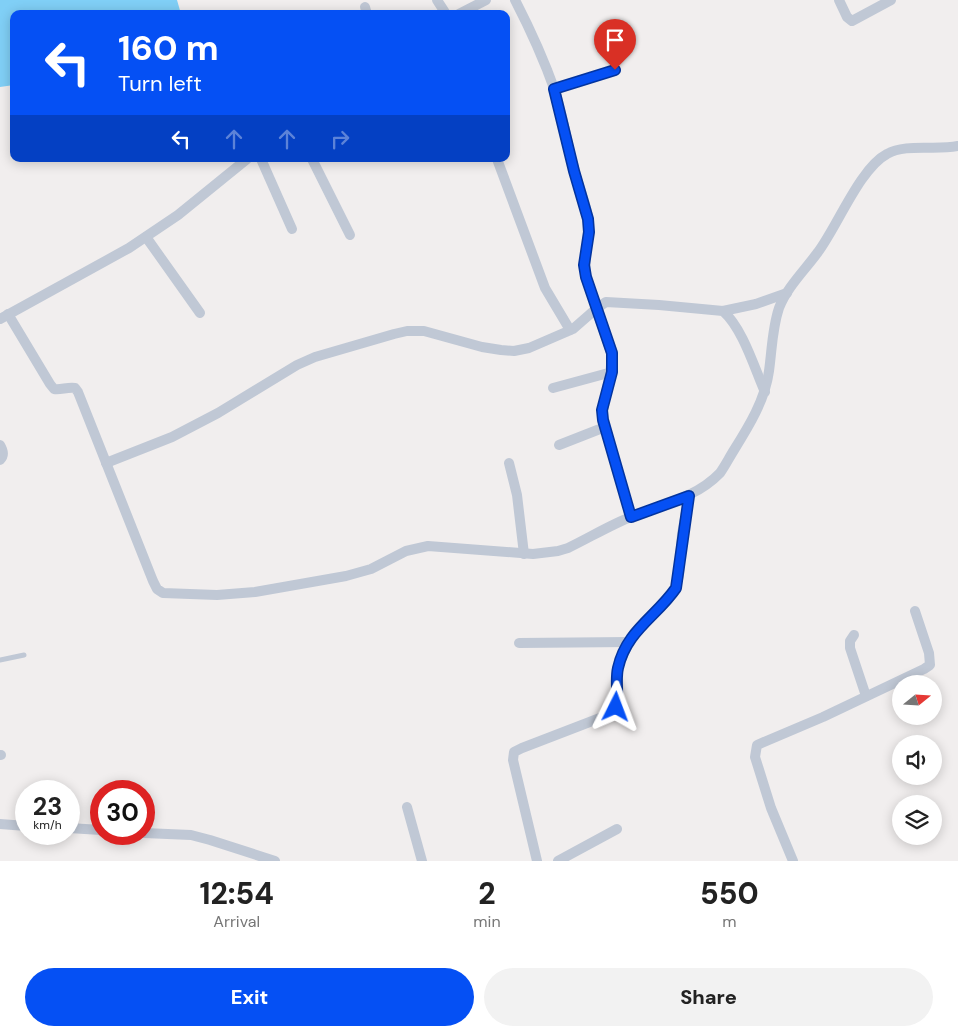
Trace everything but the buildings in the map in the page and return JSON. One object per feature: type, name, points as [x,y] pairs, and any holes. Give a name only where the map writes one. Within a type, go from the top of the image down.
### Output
[{"type":"street","points":[[467,10],[486,0]]},
{"type":"street","points":[[515,0],[539,50],[554,89],[588,219],[589,232],[584,265],[586,277],[612,353],[612,372],[602,410],[605,427],[631,517]]},
{"type":"street","points":[[840,0],[847,18],[852,21],[891,0]]},
{"type":"street","points":[[554,89],[615,70]]},
{"type":"street","points":[[243,162],[178,215],[146,237],[121,253],[4,317],[54,389],[74,388],[78,392],[153,582],[157,589],[163,593],[217,595],[256,592],[359,574],[406,551],[428,546],[524,554],[547,553],[568,548],[631,517],[689,496],[711,481],[722,470],[744,434],[765,392],[774,324],[780,306],[787,293],[819,251],[859,184],[883,156],[888,153],[902,149],[958,146]]},
{"type":"street","points":[[262,162],[292,229]]},
{"type":"street","points":[[314,162],[350,234]]},
{"type":"street","points":[[498,162],[545,288],[570,330]]},
{"type":"street","points":[[146,237],[200,314]]},
{"type":"street","points":[[106,463],[172,437],[218,413],[297,365],[314,357],[394,334],[407,331],[424,331],[482,347],[514,351],[529,348],[570,330],[581,323],[597,308],[611,302],[723,311],[756,304],[787,293]]},
{"type":"street","points":[[723,311],[737,329],[765,392]]},
{"type":"street","points":[[553,388],[612,372]]},
{"type":"street","points":[[559,445],[605,427]]},
{"type":"street","points":[[0,445],[4,453],[3,458],[0,460]]},
{"type":"street","points":[[509,463],[517,496],[524,554]]},
{"type":"street","points":[[536,861],[512,760],[514,752],[600,718],[616,707],[618,697],[617,669],[628,642],[635,632],[668,600],[676,588],[689,496]]},
{"type":"street","points":[[793,861],[771,808],[755,757],[757,745],[930,665],[929,653],[915,611]]},
{"type":"street","points":[[854,635],[850,641],[850,648],[866,696]]},
{"type":"street","points":[[519,643],[628,642]]},
{"type":"street","points":[[407,807],[422,861]]},
{"type":"street","points":[[0,824],[15,825]]},
{"type":"street","points":[[558,861],[617,829]]},
{"type":"street","points":[[155,833],[191,835],[275,861]]},
{"type":"lane","points":[[0,660],[24,655]]},
{"type":"water","points":[[0,0],[177,0],[180,10],[10,10],[10,86],[0,87]]},
{"type":"route","points":[[615,70],[554,89],[574,171],[586,205],[589,232],[584,265],[586,277],[612,353],[612,372],[602,410],[603,420],[631,517],[689,496],[682,534],[676,588],[668,600],[649,617],[628,642],[617,669],[618,697],[616,707]]}]
